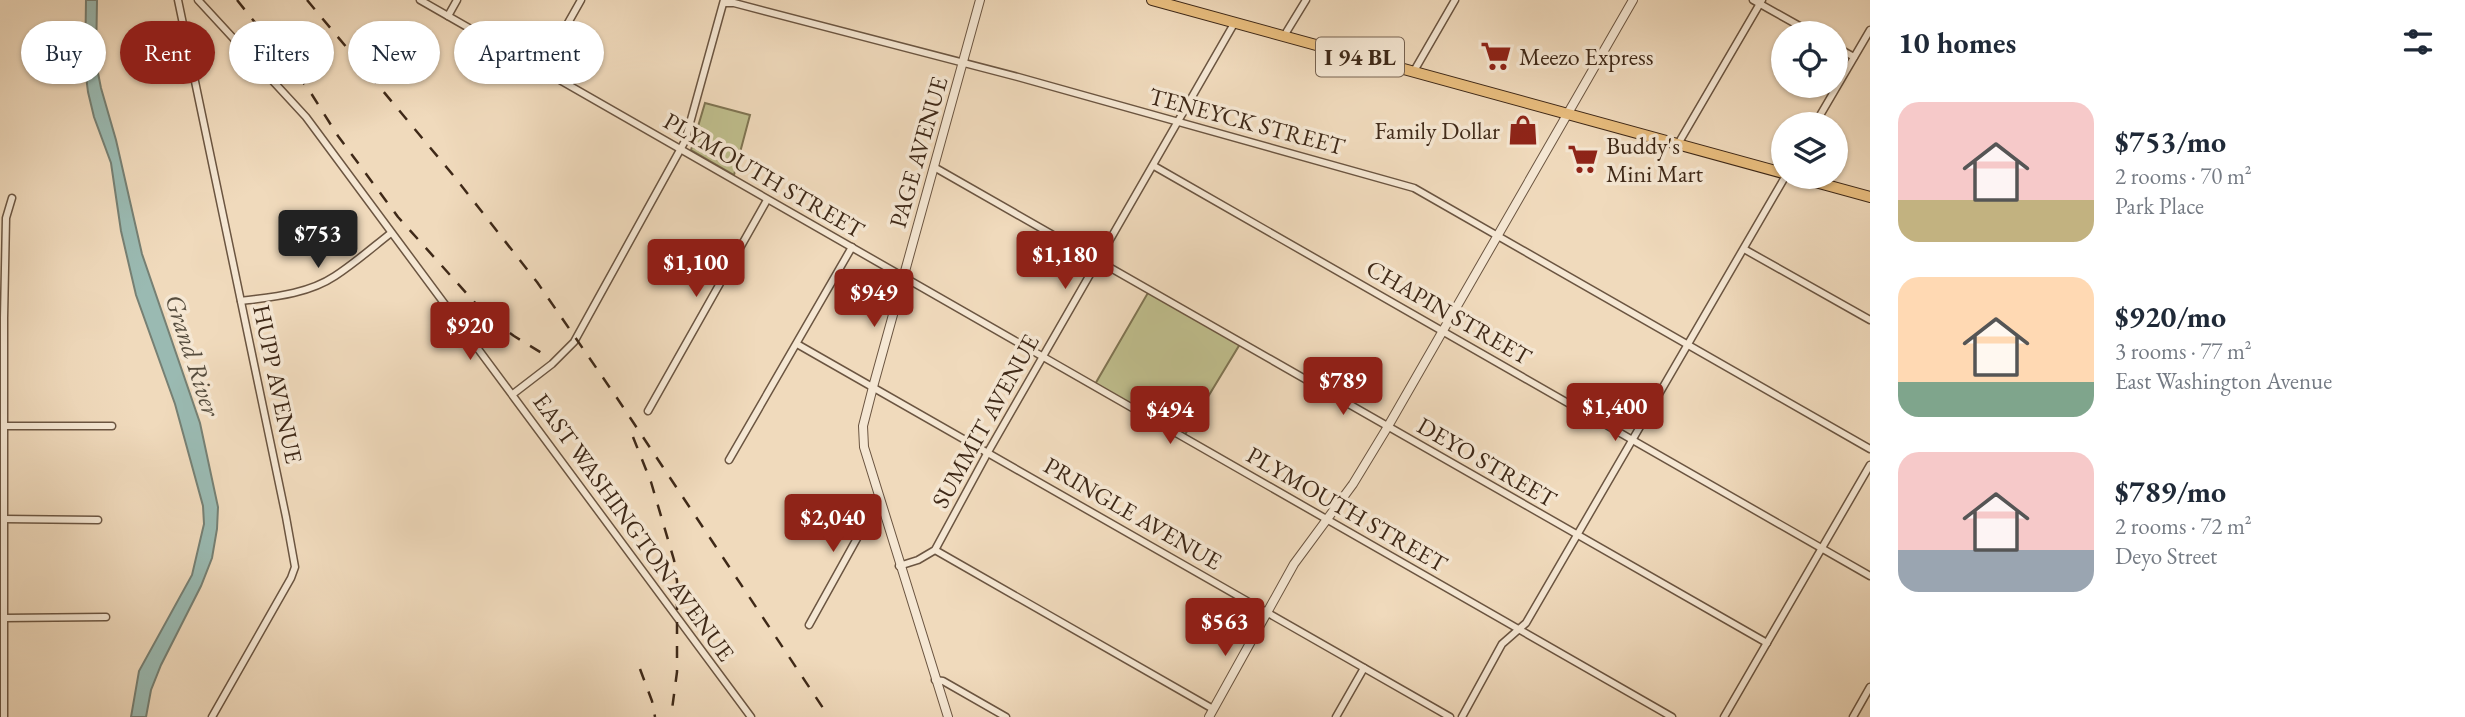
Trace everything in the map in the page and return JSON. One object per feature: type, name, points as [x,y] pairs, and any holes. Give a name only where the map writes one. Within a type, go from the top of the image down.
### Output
[{"type":"main road","name":"I 94 BL","points":[[1152,0],[1771,171]]},
{"type":"main road","points":[[1841,189],[1870,197]]},
{"type":"street","name":"HUPP AVENUE","points":[[178,0],[286,517],[294,572],[212,717]]},
{"type":"street","name":"EAST WASHINGTON AVENUE","points":[[198,0],[295,103],[751,717]]},
{"type":"street","name":"PLYMOUTH STREET","points":[[420,0],[457,21]]},
{"type":"street","points":[[448,16],[457,0]]},
{"type":"street","points":[[568,21],[580,0]]},
{"type":"street","name":"PAGE AVENUE","points":[[948,717],[862,440],[873,387],[980,0]]},
{"type":"street","points":[[1284,36],[1306,0]]},
{"type":"street","points":[[1414,71],[1455,0]]},
{"type":"street","points":[[899,566],[918,560],[935,550],[1211,713],[1294,564],[1353,484],[1387,428],[1633,0]]},
{"type":"street","points":[[513,394],[552,364],[574,342],[681,149],[724,1]]},
{"type":"street","name":"TENEYCK STREET","points":[[724,1],[1018,77],[1414,188],[1870,449]]},
{"type":"street","points":[[1678,144],[1758,1],[1792,21]]},
{"type":"street","name":"SUMMIT AVENUE","points":[[935,550],[988,452],[1235,22]]},
{"type":"street","points":[[1822,112],[1870,30]]},
{"type":"street","points":[[1848,54],[1854,57]]},
{"type":"street","name":"PLYMOUTH STREET","points":[[568,84],[1672,717]]},
{"type":"street","name":"CHAPIN STREET","points":[[1154,166],[1870,576]]},
{"type":"street","name":"DEYO STREET","points":[[934,167],[1767,643]]},
{"type":"street","points":[[1462,717],[1502,644],[1526,623],[1776,189]]},
{"type":"street","points":[[4,717],[5,426],[2,318],[6,218],[12,198]]},
{"type":"street","points":[[648,411],[767,200]]},
{"type":"street","points":[[241,302],[313,288],[334,277],[391,233]]},
{"type":"street","points":[[729,460],[852,247]]},
{"type":"street","points":[[1744,248],[1870,320]]},
{"type":"street","name":"PRINGLE AVENUE","points":[[797,344],[1450,717]]},
{"type":"street","points":[[5,426],[112,426]]},
{"type":"street","points":[[1724,717],[1870,465]]},
{"type":"street","points":[[809,625],[865,524],[870,517],[883,510]]},
{"type":"street","points":[[4,519],[98,520]]},
{"type":"street","points":[[4,618],[106,617]]},
{"type":"street","points":[[1336,717],[1364,668]]},
{"type":"street","points":[[935,680],[943,681],[1006,717]]},
{"type":"street","points":[[1853,717],[1870,687]]},
{"type":"shaded area","points":[[705,103],[750,115],[734,175],[691,150]]},
{"type":"shaded area","points":[[1149,291],[1240,344],[1183,438],[1094,386]]},
{"type":"water","name":"Grand River","points":[[86,0],[97,0],[97,21],[86,21]]},
{"type":"water","name":"Grand River","points":[[87,84],[100,84],[142,254],[200,423],[218,507],[212,558],[201,586],[161,665],[151,690],[146,717],[131,717],[139,671],[192,575],[204,524],[203,506],[175,404],[136,295],[121,231],[111,163]]},
{"type":"railway","points":[[237,0],[309,90],[338,136],[398,217],[486,315],[545,355]]},
{"type":"railway","points":[[307,0],[453,175],[537,282],[829,717]]},
{"type":"railway","points":[[633,437],[651,482],[674,560],[677,581],[677,672],[671,717]]},
{"type":"railway","points":[[640,669],[655,717]]},
{"type":"place","name":"Meezo Express","points":[[1496,56]]},
{"type":"place","name":"Family Dollar","points":[[1523,130]]},
{"type":"place","name":"Buddy's Mini Mart","points":[[1583,159]]}]
